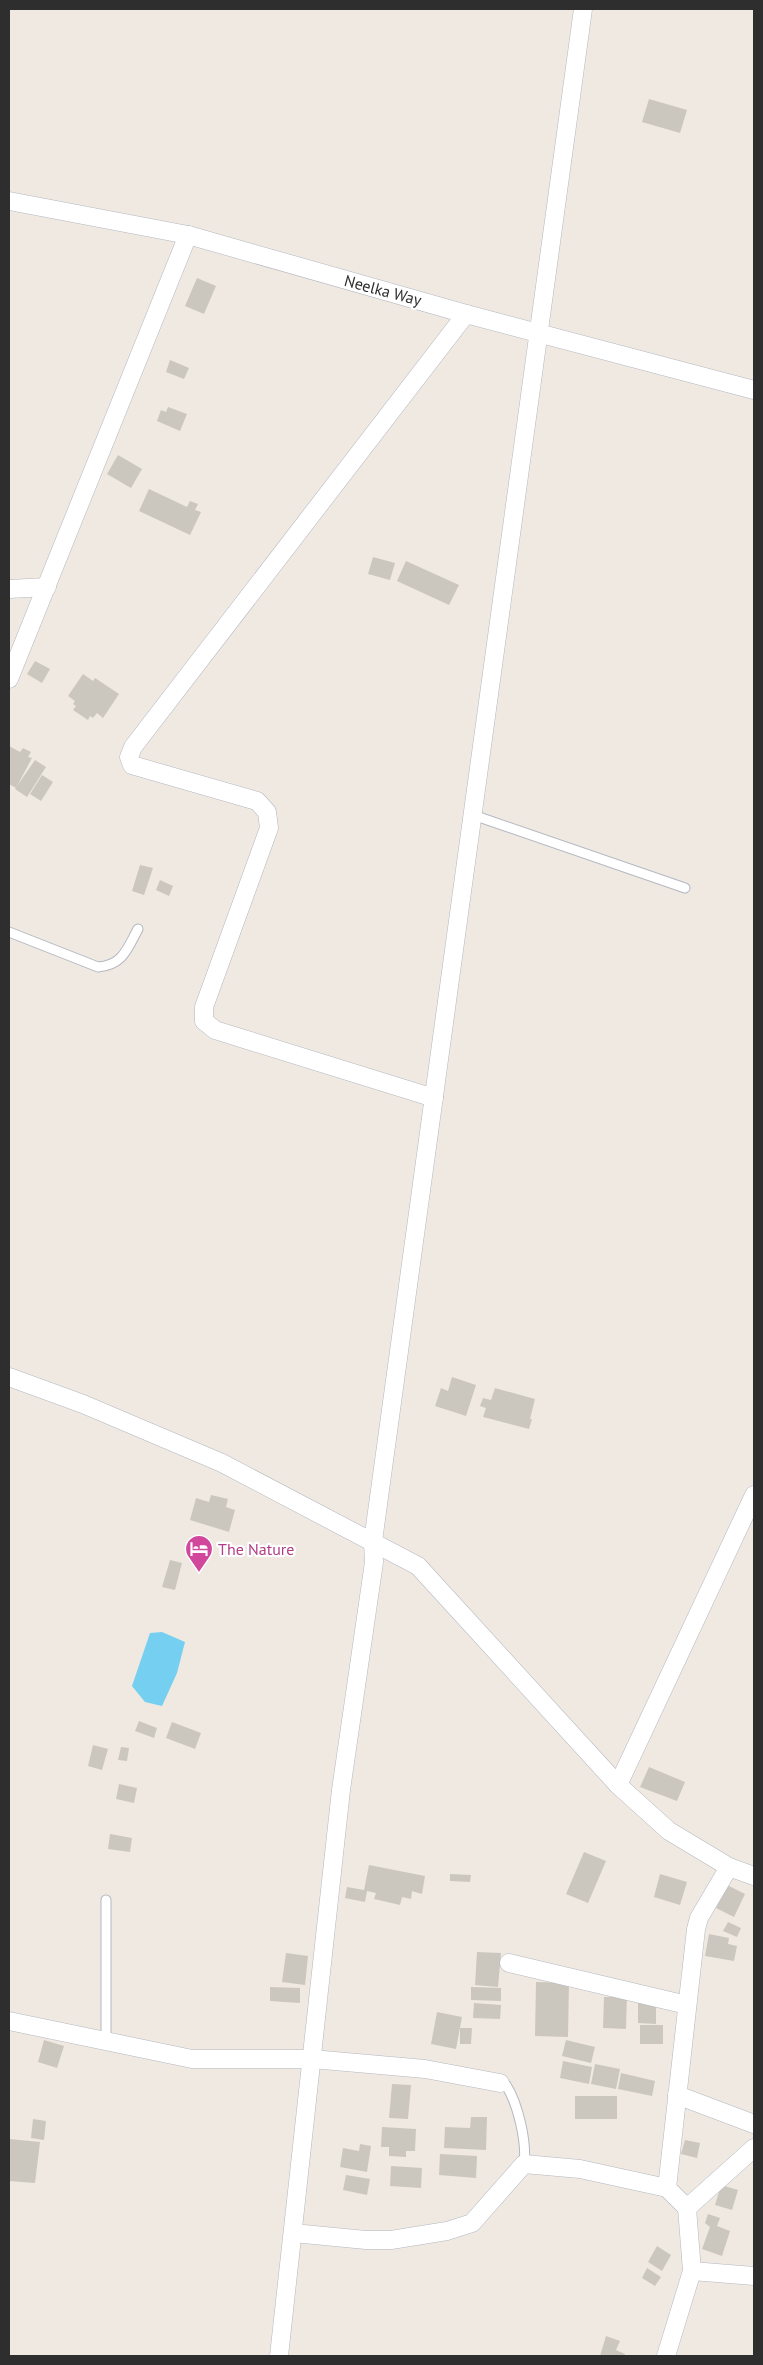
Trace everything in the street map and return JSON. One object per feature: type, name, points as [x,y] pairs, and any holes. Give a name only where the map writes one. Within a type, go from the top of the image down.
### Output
[{"type":"street","points":[[279,2356],[294,2233],[315,2018],[341,1790],[374,1562],[374,1541],[583,9]]},
{"type":"street","name":"Neelka Way","points":[[9,201],[188,235],[466,314],[754,390]]},
{"type":"street","points":[[9,679],[188,235]]},
{"type":"street","points":[[434,1098],[215,1030],[204,1021],[204,1006],[270,828],[267,812],[257,801],[132,765],[129,756],[132,747],[466,314]]},
{"type":"street","points":[[9,589],[47,587]]},
{"type":"street","points":[[9,1377],[82,1404],[222,1463],[374,1541],[423,1570],[507,1666],[618,1785],[664,1827],[728,1867],[754,1876]]},
{"type":"street","points":[[618,1785],[754,1495]]},
{"type":"street","points":[[667,2188],[696,1929],[699,1918],[728,1867]]},
{"type":"street","points":[[510,1963],[687,2005]]},
{"type":"street","points":[[9,2022],[192,2059],[312,2059],[425,2069],[500,2083]]},
{"type":"street","points":[[677,2095],[754,2124]]},
{"type":"street","points":[[687,2208],[754,2148]]},
{"type":"street","points":[[294,2233],[366,2240],[391,2240],[448,2231],[472,2224],[524,2164],[580,2169],[667,2188],[687,2208],[692,2271],[666,2356]]},
{"type":"street","points":[[692,2271],[754,2276]]},
{"type":"lane","points":[[473,815],[685,888]]},
{"type":"lane","points":[[9,932],[98,967],[110,966],[123,958],[138,929]]},
{"type":"lane","points":[[106,1900],[106,2043]]},
{"type":"lane","points":[[500,2083],[506,2085],[510,2092],[524,2137],[526,2149],[524,2164]]},
{"type":"water","points":[[162,1632],[185,1642],[177,1673],[162,1706],[145,1702],[132,1686],[150,1633]]},
{"type":"building","points":[[649,99],[687,110],[680,133],[642,122]]},
{"type":"building","points":[[197,278],[216,286],[204,314],[185,306]]},
{"type":"building","points":[[170,360],[189,368],[184,379],[166,372]]},
{"type":"building","points":[[168,407],[187,414],[180,431],[157,421],[161,410],[166,412]]},
{"type":"building","points":[[118,455],[142,469],[131,488],[107,474]]},
{"type":"building","points":[[149,489],[187,507],[190,501],[198,504],[195,510],[201,512],[190,535],[139,511]]},
{"type":"building","points":[[373,557],[395,563],[390,580],[368,574]]},
{"type":"building","points":[[406,561],[459,585],[449,605],[397,581]]},
{"type":"building","points":[[35,661],[50,669],[42,683],[27,674]]},
{"type":"building","points":[[83,674],[93,681],[95,678],[119,694],[103,718],[97,713],[93,718],[90,716],[88,720],[73,710],[76,706],[73,704],[75,701],[68,696]]},
{"type":"building","points":[[9,746],[20,752],[23,748],[31,752],[28,757],[32,758],[16,788],[9,784]]},
{"type":"building","points":[[35,760],[46,767],[27,797],[15,789]]},
{"type":"building","points":[[42,775],[53,782],[41,801],[30,794]]},
{"type":"building","points":[[140,865],[153,868],[144,895],[132,891]]},
{"type":"building","points":[[160,880],[173,886],[169,896],[156,890]]},
{"type":"building","points":[[452,1377],[476,1385],[466,1416],[435,1406],[441,1388],[448,1391]]},
{"type":"building","points":[[495,1388],[535,1399],[529,1429],[483,1417],[486,1408],[480,1406],[483,1398],[491,1400]]},
{"type":"building","points":[[211,1495],[228,1499],[226,1507],[235,1510],[229,1532],[190,1520],[196,1498],[209,1502]]},
{"type":"building","points":[[170,1560],[182,1563],[175,1590],[162,1587]]},
{"type":"building","points":[[139,1721],[157,1728],[154,1738],[135,1731]]},
{"type":"building","points":[[172,1722],[201,1733],[195,1749],[166,1738]]},
{"type":"building","points":[[93,1745],[108,1749],[102,1770],[88,1766]]},
{"type":"building","points":[[121,1747],[129,1748],[127,1761],[118,1760]]},
{"type":"building","points":[[649,1767],[685,1782],[677,1801],[640,1787]]},
{"type":"building","points":[[119,1784],[137,1788],[134,1803],[116,1799]]},
{"type":"building","points":[[110,1834],[132,1838],[130,1852],[108,1849]]},
{"type":"building","points":[[584,1852],[606,1861],[588,1903],[566,1894]]},
{"type":"building","points":[[369,1865],[425,1876],[422,1894],[412,1891],[411,1899],[402,1897],[400,1905],[374,1899],[376,1893],[367,1891],[365,1902],[345,1898],[347,1887],[364,1890]]},
{"type":"building","points":[[450,1874],[471,1875],[470,1882],[450,1881]]},
{"type":"building","points":[[660,1874],[687,1882],[680,1905],[654,1897]]},
{"type":"building","points":[[727,1885],[745,1894],[734,1917],[716,1908]]},
{"type":"building","points":[[728,1922],[741,1928],[737,1937],[723,1931]]},
{"type":"building","points":[[709,1934],[729,1938],[728,1944],[737,1946],[734,1961],[705,1956]]},
{"type":"building","points":[[477,1952],[501,1953],[498,1987],[475,1985]]},
{"type":"building","points":[[286,1953],[308,1956],[305,1985],[282,1982]]},
{"type":"building","points":[[536,1982],[569,1983],[568,2037],[535,2036]]},
{"type":"building","points":[[270,1987],[300,1988],[300,2003],[270,2001]]},
{"type":"building","points":[[471,1987],[501,1988],[501,2001],[471,2000]]},
{"type":"building","points":[[613,1994],[627,1994],[626,2029],[603,2028],[604,1997],[613,1997]]},
{"type":"building","points":[[638,2000],[656,2001],[656,2024],[638,2023]]},
{"type":"building","points":[[474,2003],[501,2005],[500,2019],[473,2018]]},
{"type":"building","points":[[437,2012],[462,2017],[456,2049],[431,2044]]},
{"type":"building","points":[[640,2025],[663,2025],[663,2044],[640,2044]]},
{"type":"building","points":[[460,2028],[472,2028],[471,2044],[460,2044]]},
{"type":"building","points":[[44,2040],[64,2046],[57,2068],[38,2062]]},
{"type":"building","points":[[566,2040],[595,2047],[591,2063],[562,2056]]},
{"type":"building","points":[[563,2061],[592,2067],[589,2084],[560,2078]]},
{"type":"building","points":[[595,2064],[620,2069],[616,2089],[591,2084]]},
{"type":"building","points":[[621,2073],[655,2081],[652,2096],[618,2089]]},
{"type":"building","points":[[392,2084],[411,2085],[408,2119],[389,2118]]},
{"type":"building","points":[[575,2096],[617,2096],[617,2119],[575,2119]]},
{"type":"building","points":[[471,2117],[487,2117],[486,2150],[444,2148],[445,2127],[470,2128]]},
{"type":"building","points":[[33,2119],[46,2121],[44,2140],[31,2138]]},
{"type":"building","points":[[382,2127],[416,2129],[415,2151],[406,2151],[406,2157],[389,2156],[389,2147],[381,2147]]},
{"type":"building","points":[[9,2139],[40,2142],[35,2183],[9,2181]]},
{"type":"building","points":[[685,2140],[700,2143],[697,2158],[681,2154]]},
{"type":"building","points":[[360,2144],[371,2146],[367,2172],[340,2167],[343,2148],[359,2151]]},
{"type":"building","points":[[440,2154],[477,2156],[476,2178],[439,2175]]},
{"type":"building","points":[[391,2166],[422,2168],[421,2188],[390,2186]]},
{"type":"building","points":[[346,2175],[370,2179],[367,2195],[343,2190]]},
{"type":"building","points":[[721,2185],[738,2190],[732,2210],[715,2205]]},
{"type":"building","points":[[708,2214],[720,2218],[717,2226],[730,2231],[722,2256],[702,2249],[710,2227],[705,2223]]},
{"type":"building","points":[[657,2246],[671,2255],[662,2271],[648,2262]]},
{"type":"building","points":[[647,2268],[661,2277],[655,2286],[642,2278]]},
{"type":"building","points":[[606,2336],[620,2341],[616,2350],[625,2354],[624,2356],[600,2356]]},
{"type":"place","name":"The Nature","points":[[199,1573]]}]
